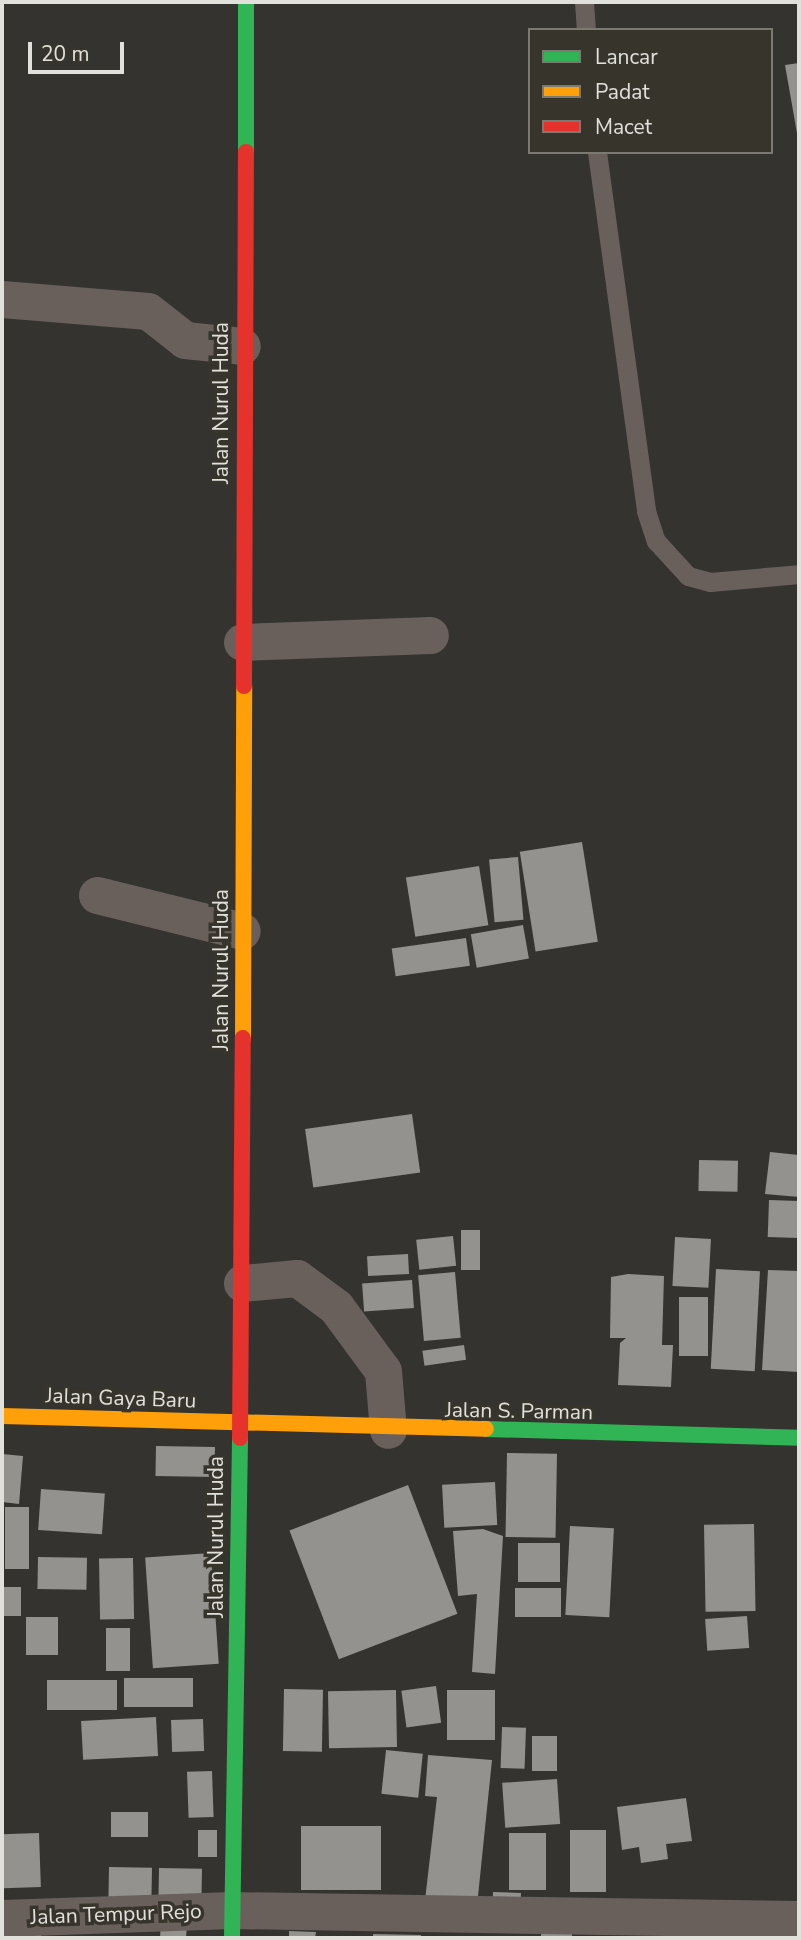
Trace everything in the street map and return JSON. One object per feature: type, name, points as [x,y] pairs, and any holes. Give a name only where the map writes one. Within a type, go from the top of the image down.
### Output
[{"type":"street","name":"Jalan Nurul Huda","points":[[232,1924],[242,1283],[242,346],[246,2]]},
{"type":"street","points":[[2,299],[148,311],[185,340],[242,346]]},
{"type":"street","points":[[242,642],[430,635]]},
{"type":"street","points":[[97,895],[242,931]]},
{"type":"street","points":[[242,1283],[296,1278],[336,1307],[383,1371],[388,1430]]},
{"type":"street","name":"Jalan Gaya Baru","points":[[2,1416],[189,1420],[238,1424]]},
{"type":"street","name":"Jalan S. Parman","points":[[238,1424],[388,1430],[799,1438]]},
{"type":"street","name":"Jalan Tempur Rejo","points":[[2,1918],[232,1924],[799,1919]]},
{"type":"lane","points":[[584,2],[586,28]]},
{"type":"lane","points":[[597,154],[646,512],[656,541],[688,576],[710,582],[799,574]]},
{"type":"building","points":[[799,63],[799,139],[798,139],[785,65]]},
{"type":"building","points":[[582,842],[598,942],[536,952],[520,852]]},
{"type":"building","points":[[518,857],[523,920],[495,922],[489,860]]},
{"type":"building","points":[[479,866],[488,925],[415,937],[406,878]]},
{"type":"building","points":[[523,925],[529,958],[477,968],[471,934]]},
{"type":"building","points":[[466,938],[470,966],[396,976],[392,948]]},
{"type":"building","points":[[412,1114],[420,1172],[313,1187],[305,1129]]},
{"type":"building","points":[[770,1152],[799,1155],[799,1197],[765,1194]]},
{"type":"building","points":[[699,1160],[738,1161],[737,1192],[698,1191]]},
{"type":"building","points":[[769,1200],[799,1201],[798,1238],[768,1237]]},
{"type":"building","points":[[461,1230],[480,1230],[480,1270],[461,1270]]},
{"type":"building","points":[[453,1236],[456,1266],[419,1270],[416,1240]]},
{"type":"building","points":[[675,1237],[711,1239],[708,1288],[672,1286]]},
{"type":"building","points":[[408,1254],[409,1274],[368,1276],[367,1256]]},
{"type":"building","points":[[716,1269],[760,1271],[755,1371],[711,1369]]},
{"type":"building","points":[[768,1270],[799,1271],[799,1372],[762,1370]]},
{"type":"building","points":[[455,1272],[461,1338],[424,1341],[418,1275]]},
{"type":"building","points":[[628,1274],[664,1276],[662,1345],[673,1345],[671,1387],[618,1385],[620,1343],[626,1338],[610,1338],[611,1277]]},
{"type":"building","points":[[412,1280],[414,1308],[364,1311],[362,1283]]},
{"type":"building","points":[[679,1297],[708,1297],[708,1356],[679,1356]]},
{"type":"building","points":[[464,1345],[466,1360],[424,1366],[422,1351]]},
{"type":"building","points":[[156,1446],[215,1447],[214,1477],[155,1476]]},
{"type":"building","points":[[507,1453],[557,1454],[556,1538],[506,1537]]},
{"type":"building","points":[[2,1454],[23,1456],[19,1504],[2,1502]]},
{"type":"building","points":[[495,1482],[497,1525],[444,1528],[442,1485]]},
{"type":"building","points":[[408,1485],[457,1614],[339,1659],[289,1531]]},
{"type":"building","points":[[41,1489],[105,1493],[102,1534],[38,1530]]},
{"type":"building","points":[[5,1507],[29,1507],[29,1569],[5,1569]]},
{"type":"building","points":[[754,1524],[756,1611],[706,1612],[704,1525]]},
{"type":"building","points":[[570,1526],[614,1528],[609,1617],[565,1615]]},
{"type":"building","points":[[483,1529],[503,1536],[495,1674],[472,1672],[477,1594],[458,1596],[453,1531]]},
{"type":"building","points":[[518,1543],[560,1543],[560,1582],[518,1582]]},
{"type":"building","points":[[211,1553],[219,1664],[153,1668],[145,1558]]},
{"type":"building","points":[[38,1557],[87,1558],[86,1590],[37,1589]]},
{"type":"building","points":[[133,1558],[134,1619],[100,1620],[99,1559]]},
{"type":"building","points":[[2,1587],[21,1587],[21,1616],[2,1616]]},
{"type":"building","points":[[515,1588],[561,1588],[561,1617],[515,1617]]},
{"type":"building","points":[[747,1616],[749,1648],[707,1651],[705,1619]]},
{"type":"building","points":[[26,1617],[58,1617],[58,1655],[26,1655]]},
{"type":"building","points":[[106,1628],[130,1628],[130,1671],[106,1671]]},
{"type":"building","points":[[124,1678],[193,1678],[193,1707],[124,1707]]},
{"type":"building","points":[[47,1680],[117,1680],[117,1710],[47,1710]]},
{"type":"building","points":[[436,1686],[441,1723],[406,1728],[401,1691]]},
{"type":"building","points":[[284,1689],[323,1690],[322,1752],[283,1751]]},
{"type":"building","points":[[396,1690],[397,1747],[329,1748],[328,1691]]},
{"type":"building","points":[[447,1690],[495,1690],[495,1740],[447,1740]]},
{"type":"building","points":[[156,1717],[158,1756],[83,1760],[81,1721]]},
{"type":"building","points":[[203,1719],[204,1751],[172,1752],[171,1720]]},
{"type":"building","points":[[502,1727],[526,1728],[525,1769],[501,1768]]},
{"type":"building","points":[[532,1736],[557,1736],[557,1771],[532,1771]]},
{"type":"building","points":[[386,1750],[423,1754],[418,1798],[381,1794]]},
{"type":"building","points":[[428,1755],[492,1760],[477,1906],[425,1900],[437,1797],[425,1796]]},
{"type":"building","points":[[212,1771],[214,1817],[189,1818],[187,1772]]},
{"type":"building","points":[[557,1779],[560,1824],[505,1828],[502,1783]]},
{"type":"building","points":[[686,1798],[692,1841],[666,1844],[668,1859],[641,1863],[639,1847],[622,1850],[617,1807]]},
{"type":"building","points":[[111,1812],[148,1812],[148,1837],[111,1837]]},
{"type":"building","points":[[301,1826],[381,1826],[381,1890],[301,1890]]},
{"type":"building","points":[[198,1830],[217,1830],[217,1857],[198,1857]]},
{"type":"building","points":[[570,1830],[606,1830],[606,1892],[570,1892]]},
{"type":"building","points":[[39,1833],[41,1887],[4,1888],[2,1834]]},
{"type":"building","points":[[509,1833],[546,1833],[546,1890],[509,1890]]},
{"type":"building","points":[[109,1867],[152,1868],[151,1906],[108,1905]]},
{"type":"building","points":[[159,1868],[202,1869],[201,1898],[158,1897]]},
{"type":"building","points":[[493,1892],[521,1893],[520,1907],[493,1906]]},
{"type":"building","points":[[161,1922],[187,1925],[186,1938],[160,1938]]},
{"type":"building","points":[[541,1925],[572,1925],[572,1938],[541,1938]]},
{"type":"building","points":[[2,1930],[41,1930],[41,1938],[2,1938]]},
{"type":"building","points":[[289,1931],[316,1932],[315,1938],[289,1938]]},
{"type":"building","points":[[373,1934],[421,1935],[421,1938],[373,1938]]},
{"type":"traffic: fast","points":[[246,2],[246,152]]},
{"type":"traffic: fast","points":[[486,1429],[799,1438]]},
{"type":"traffic: fast","points":[[232,1938],[240,1438]]},
{"type":"traffic: slow","points":[[243,1038],[244,686]]},
{"type":"traffic: slow","points":[[2,1416],[486,1429]]},
{"type":"traffic: jam","points":[[244,686],[246,152]]},
{"type":"traffic: jam","points":[[240,1438],[243,1038]]}]
